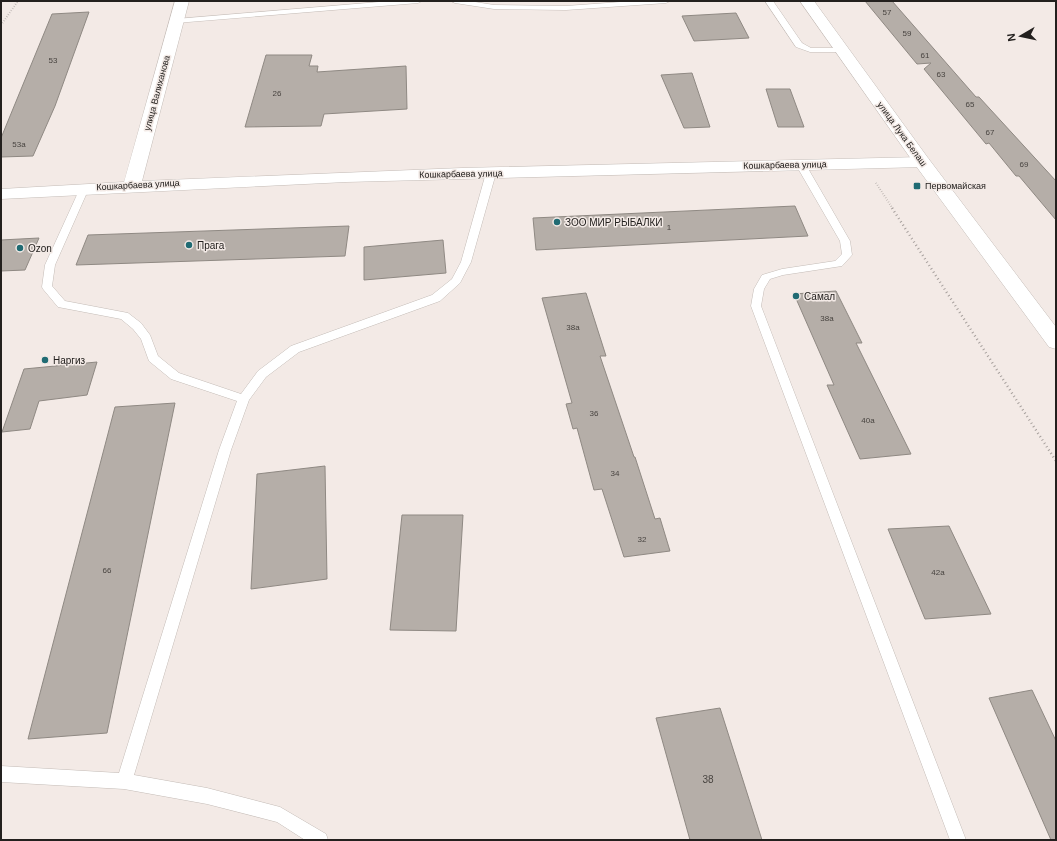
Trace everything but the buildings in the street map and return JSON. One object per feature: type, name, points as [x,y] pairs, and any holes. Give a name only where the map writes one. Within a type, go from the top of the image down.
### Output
[{"type":"street","name":"улица Валиханова","points":[[132,185],[182,1]]},
{"type":"street","name":"улица Лука Белаш","points":[[807,1],[922,162],[1056,342]]},
{"type":"street","name":"Кошкарбаева улица","points":[[1,194],[132,185],[302,178],[922,162]]},
{"type":"lane","points":[[176,21],[418,1]]},
{"type":"lane","points":[[455,1],[494,6],[566,8],[666,1]]},
{"type":"lane","points":[[768,1],[800,45],[810,50],[842,50]]},
{"type":"lane","points":[[801,165],[845,241],[848,255],[838,264],[782,272],[766,277],[759,289],[756,306],[958,840]]},
{"type":"lane","points":[[124,781],[225,450],[244,399],[262,374],[295,349],[436,298],[456,281],[466,262],[491,173]]},
{"type":"lane","points":[[84,188],[50,265],[48,287],[62,304],[124,316],[137,326],[146,338],[153,358],[175,376],[244,399]]},
{"type":"lane","points":[[1,774],[124,781],[207,796],[280,815],[320,840]]},
{"type":"path","points":[[1,25],[18,1]]},
{"type":"path","points":[[863,163],[1056,461]]},
{"type":"place","name":"Первомайская","points":[[917,186]]},
{"type":"place","name":"ЗОО МИР РЫБАЛКИ","points":[[557,222]]},
{"type":"place","name":"Прага","points":[[189,245]]},
{"type":"place","name":"Ozon","points":[[20,248]]},
{"type":"place","name":"Самал","points":[[796,296]]},
{"type":"place","name":"Наргиз","points":[[45,360]]}]
